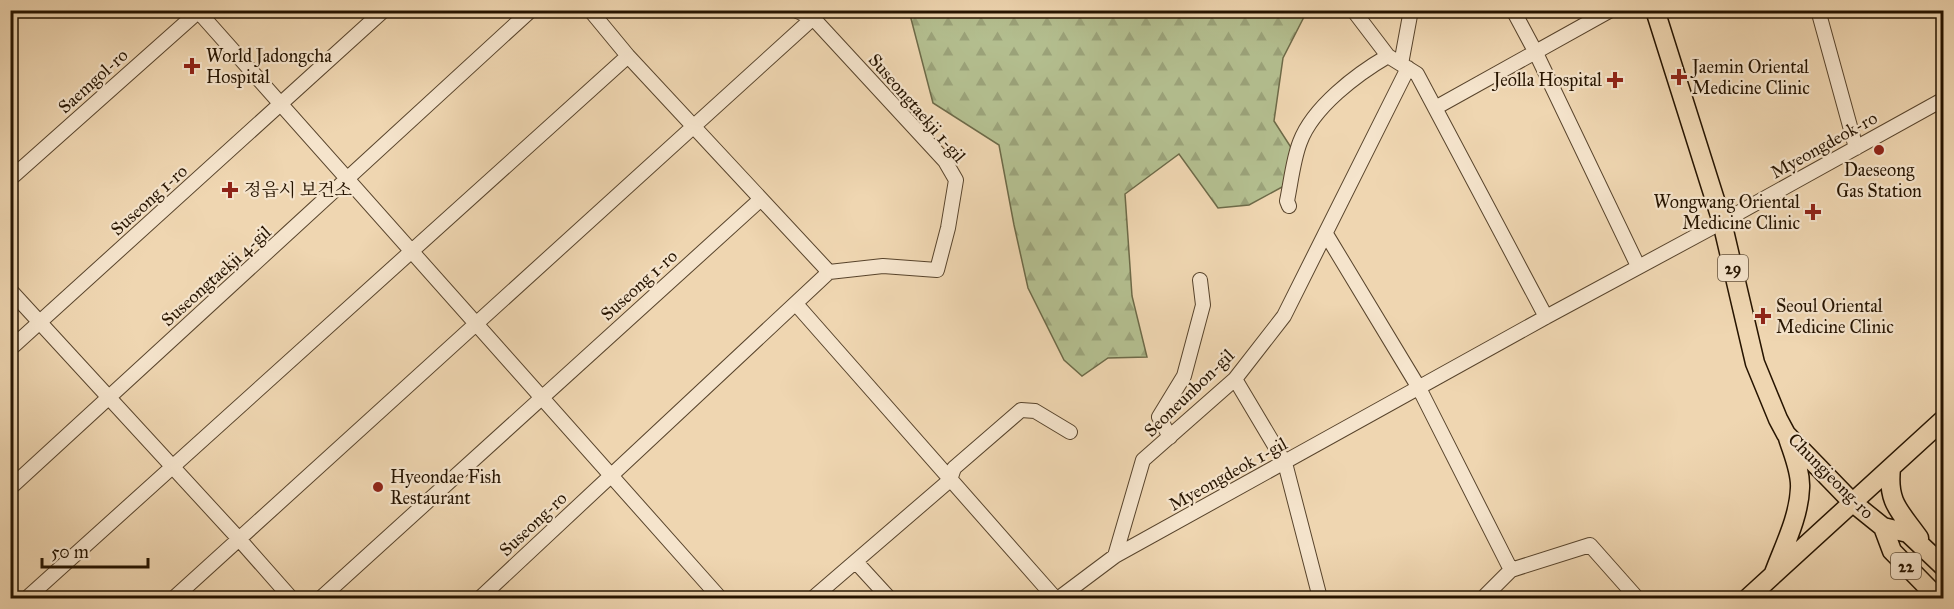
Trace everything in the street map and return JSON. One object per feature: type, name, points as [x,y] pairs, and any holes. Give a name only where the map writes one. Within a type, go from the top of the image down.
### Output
[{"type":"main road","name":"Chungjeong-ro","points":[[1655,10],[1722,222],[1755,363],[1778,419],[1786,434],[1852,502],[1883,527],[1908,533],[1944,567]]},
{"type":"main road","points":[[1748,598],[1944,419]]},
{"type":"main road","points":[[1773,576],[1796,512],[1800,487],[1796,463],[1786,434]]},
{"type":"main road","points":[[1891,468],[1890,492],[1894,503],[1930,554]]},
{"type":"main road","name":"Chungjeong-ro","points":[[1883,527],[1892,551],[1938,598]]},
{"type":"street","points":[[10,15],[16,10]]},
{"type":"street","name":"Suseong 1-ro","points":[[41,322],[384,10]]},
{"type":"street","points":[[347,180],[531,10]]},
{"type":"street","points":[[590,10],[628,56],[829,272],[610,475]]},
{"type":"street","name":"Suseongtaekji 1-gil","points":[[795,10],[813,18],[945,160],[956,180],[948,228],[937,270],[883,266],[829,272]]},
{"type":"street","points":[[1353,10],[1388,56],[1417,74],[1546,316]]},
{"type":"street","name":"Seoneunbon-gil","points":[[1115,556],[1143,460],[1234,379],[1284,316],[1326,234],[1404,66],[1411,10]]},
{"type":"street","points":[[1513,10],[1638,266]]},
{"type":"street","points":[[1435,108],[1611,10]]},
{"type":"street","points":[[1818,10],[1856,148]]},
{"type":"street","points":[[198,11],[720,598]]},
{"type":"street","name":"Saemgol-ro","points":[[10,179],[198,11]]},
{"type":"street","points":[[174,598],[813,18]]},
{"type":"street","points":[[27,598],[628,56]]},
{"type":"street","points":[[1289,206],[1287,201],[1300,141],[1317,114],[1354,78],[1388,56]]},
{"type":"street","name":"Myeongdeok-ro","points":[[1722,222],[1944,99]]},
{"type":"street","name":"Suseongtaekji 4-gil","points":[[10,488],[347,180]]},
{"type":"street","name":"Suseong 1-ro","points":[[542,398],[761,199]]},
{"type":"street","name":"Myeongdeok 1-gil","points":[[1057,598],[1115,556],[1546,316],[1722,222]]},
{"type":"street","points":[[1326,234],[1419,388],[1511,570]]},
{"type":"street","points":[[1170,436],[1158,417],[1184,376],[1203,305],[1200,280]]},
{"type":"street","points":[[10,290],[291,598]]},
{"type":"street","points":[[796,304],[1057,598]]},
{"type":"street","points":[[10,349],[41,322]]},
{"type":"street","points":[[1234,379],[1285,463],[1320,598]]},
{"type":"street","points":[[321,598],[542,398]]},
{"type":"street","points":[[813,598],[950,480],[954,468],[1021,410],[1035,411],[1070,432]]},
{"type":"street","name":"Suseong-ro","points":[[480,598],[610,475]]},
{"type":"street","points":[[1483,598],[1511,570],[1590,545],[1637,598]]},
{"type":"street","points":[[856,562],[889,598]]},
{"type":"street","points":[[701,578],[707,598]]},
{"type":"green space","points":[[909,11],[1307,11],[1283,58],[1274,121],[1294,152],[1284,186],[1249,205],[1218,208],[1179,154],[1125,194],[1132,296],[1147,357],[1108,358],[1082,376],[1064,360],[1028,288],[999,145],[933,103]]},
{"type":"place","name":"World Jadongcha Hospital","points":[[192,66]]},
{"type":"place","name":"Jaemin Oriental Medicine Clinic","points":[[1679,77]]},
{"type":"place","name":"Jeolla Hospital","points":[[1615,80]]},
{"type":"place","name":"Daeseong Gas Station","points":[[1879,150]]},
{"type":"place","name":"정읍시 보건소","points":[[230,190]]},
{"type":"place","name":"Wongwang Oriental Medicine Clinic","points":[[1813,212]]},
{"type":"place","name":"Seoul Oriental Medicine Clinic","points":[[1763,316]]},
{"type":"place","name":"Hyeondae Fish Restaurant","points":[[378,487]]}]
